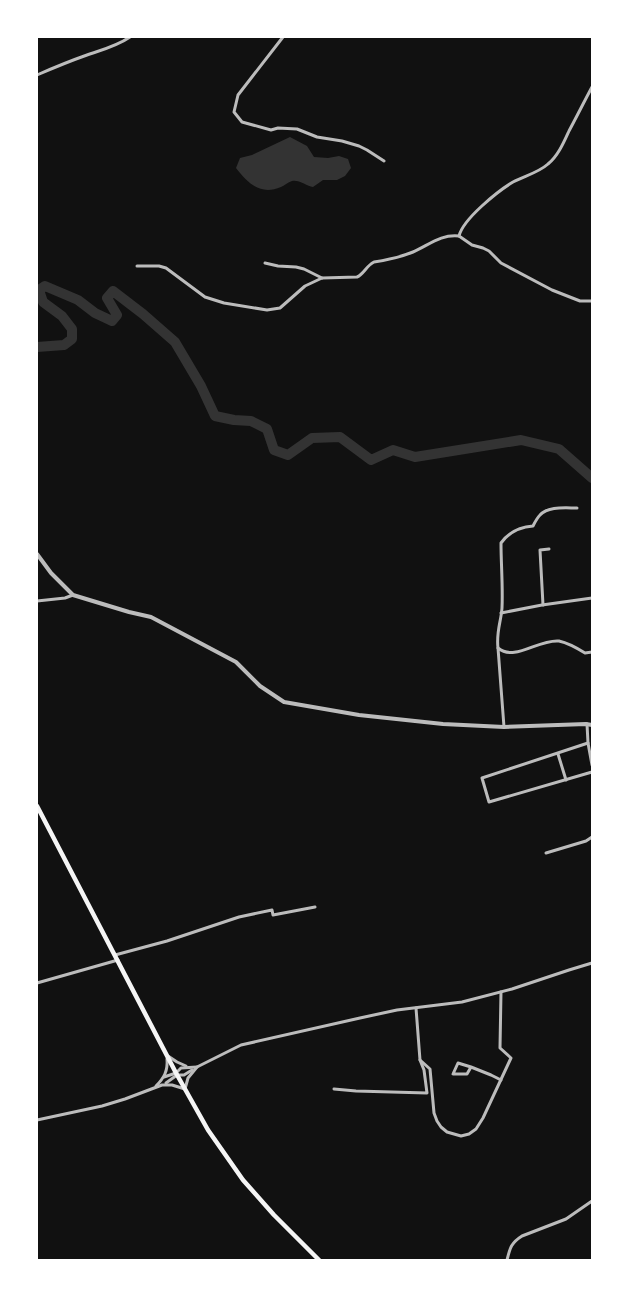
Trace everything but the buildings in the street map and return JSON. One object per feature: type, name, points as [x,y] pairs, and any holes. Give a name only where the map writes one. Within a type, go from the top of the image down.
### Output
[{"type":"main road","points":[[37,806],[177,1074],[208,1130],[243,1180],[274,1215],[319,1260]]},
{"type":"street","points":[[37,74],[112,47],[130,37]]},
{"type":"street","points":[[283,37],[238,95],[234,112],[242,122],[271,130],[278,128],[297,129],[317,137],[342,141],[359,146],[384,161]]},
{"type":"street","points":[[459,236],[461,230],[470,218],[488,200],[514,182],[549,164],[557,154],[592,87]]},
{"type":"street","points":[[137,266],[159,266],[166,268],[205,297],[224,303],[267,310],[280,308],[305,286],[322,278],[361,276],[369,264],[413,252],[438,238],[453,235],[459,236],[472,245],[489,251],[501,263],[552,290],[580,301],[592,301]]},
{"type":"street","points":[[265,263],[304,269],[322,278]]},
{"type":"street","points":[[504,727],[498,648],[498,624],[501,613],[501,543],[508,535],[524,527],[533,526],[539,515],[545,511],[554,508],[576,508]]},
{"type":"street","points":[[542,605],[540,550],[549,549]]},
{"type":"street","points":[[37,554],[51,574],[73,595],[151,617],[236,662],[260,686],[284,702],[418,722],[504,727],[592,724]]},
{"type":"street","points":[[37,601],[66,598],[73,595]]},
{"type":"street","points":[[501,613],[542,605],[592,598]]},
{"type":"street","points":[[498,648],[503,652],[510,653],[519,652],[539,644],[559,642],[575,647],[585,653],[592,652]]},
{"type":"street","points":[[586,724],[592,765]]},
{"type":"street","points":[[588,743],[482,778],[489,802],[592,772]]},
{"type":"street","points":[[558,754],[566,780]]},
{"type":"street","points":[[546,853],[586,841],[592,837]]},
{"type":"street","points":[[37,983],[239,917],[272,910],[273,915],[315,907]]},
{"type":"street","points":[[164,1084],[185,1089],[188,1078],[196,1067],[241,1045],[360,1018],[416,1008],[462,1002],[501,992],[592,963]]},
{"type":"street","points":[[420,1060],[430,1069],[434,1113],[441,1127],[447,1132],[461,1136],[469,1134],[476,1129],[483,1118],[511,1058],[500,1048],[501,992]]},
{"type":"street","points":[[334,1089],[427,1093],[424,1070],[420,1060],[416,1008]]},
{"type":"street","points":[[167,1055],[188,1067]]},
{"type":"street","points":[[156,1086],[164,1078],[168,1066],[167,1055]]},
{"type":"street","points":[[471,1067],[467,1074],[453,1074],[458,1063],[471,1067],[501,1080]]},
{"type":"street","points":[[37,1120],[125,1099],[164,1084],[173,1079],[181,1068],[196,1067]]},
{"type":"street","points":[[164,1078],[177,1074],[184,1075],[193,1070]]},
{"type":"street","points":[[508,1260],[512,1244],[516,1240],[522,1236],[566,1219],[592,1201]]},
{"type":"shaded area","points":[[290,137],[307,146],[314,157],[328,158],[339,156],[348,159],[351,168],[345,176],[337,180],[323,180],[313,187],[294,181],[281,187],[267,190],[261,189],[250,183],[236,168],[240,158],[252,155]]},
{"type":"waterway","points":[[37,347],[64,345],[72,339],[72,329],[62,316],[43,302],[39,290],[45,286],[78,300],[95,313],[112,321],[117,315],[107,298],[113,291],[143,314],[175,342],[201,386],[215,416],[234,420],[251,421],[267,429],[274,450],[288,455],[312,438],[340,437],[371,460],[393,450],[415,457],[521,440],[559,449],[592,478]]}]
